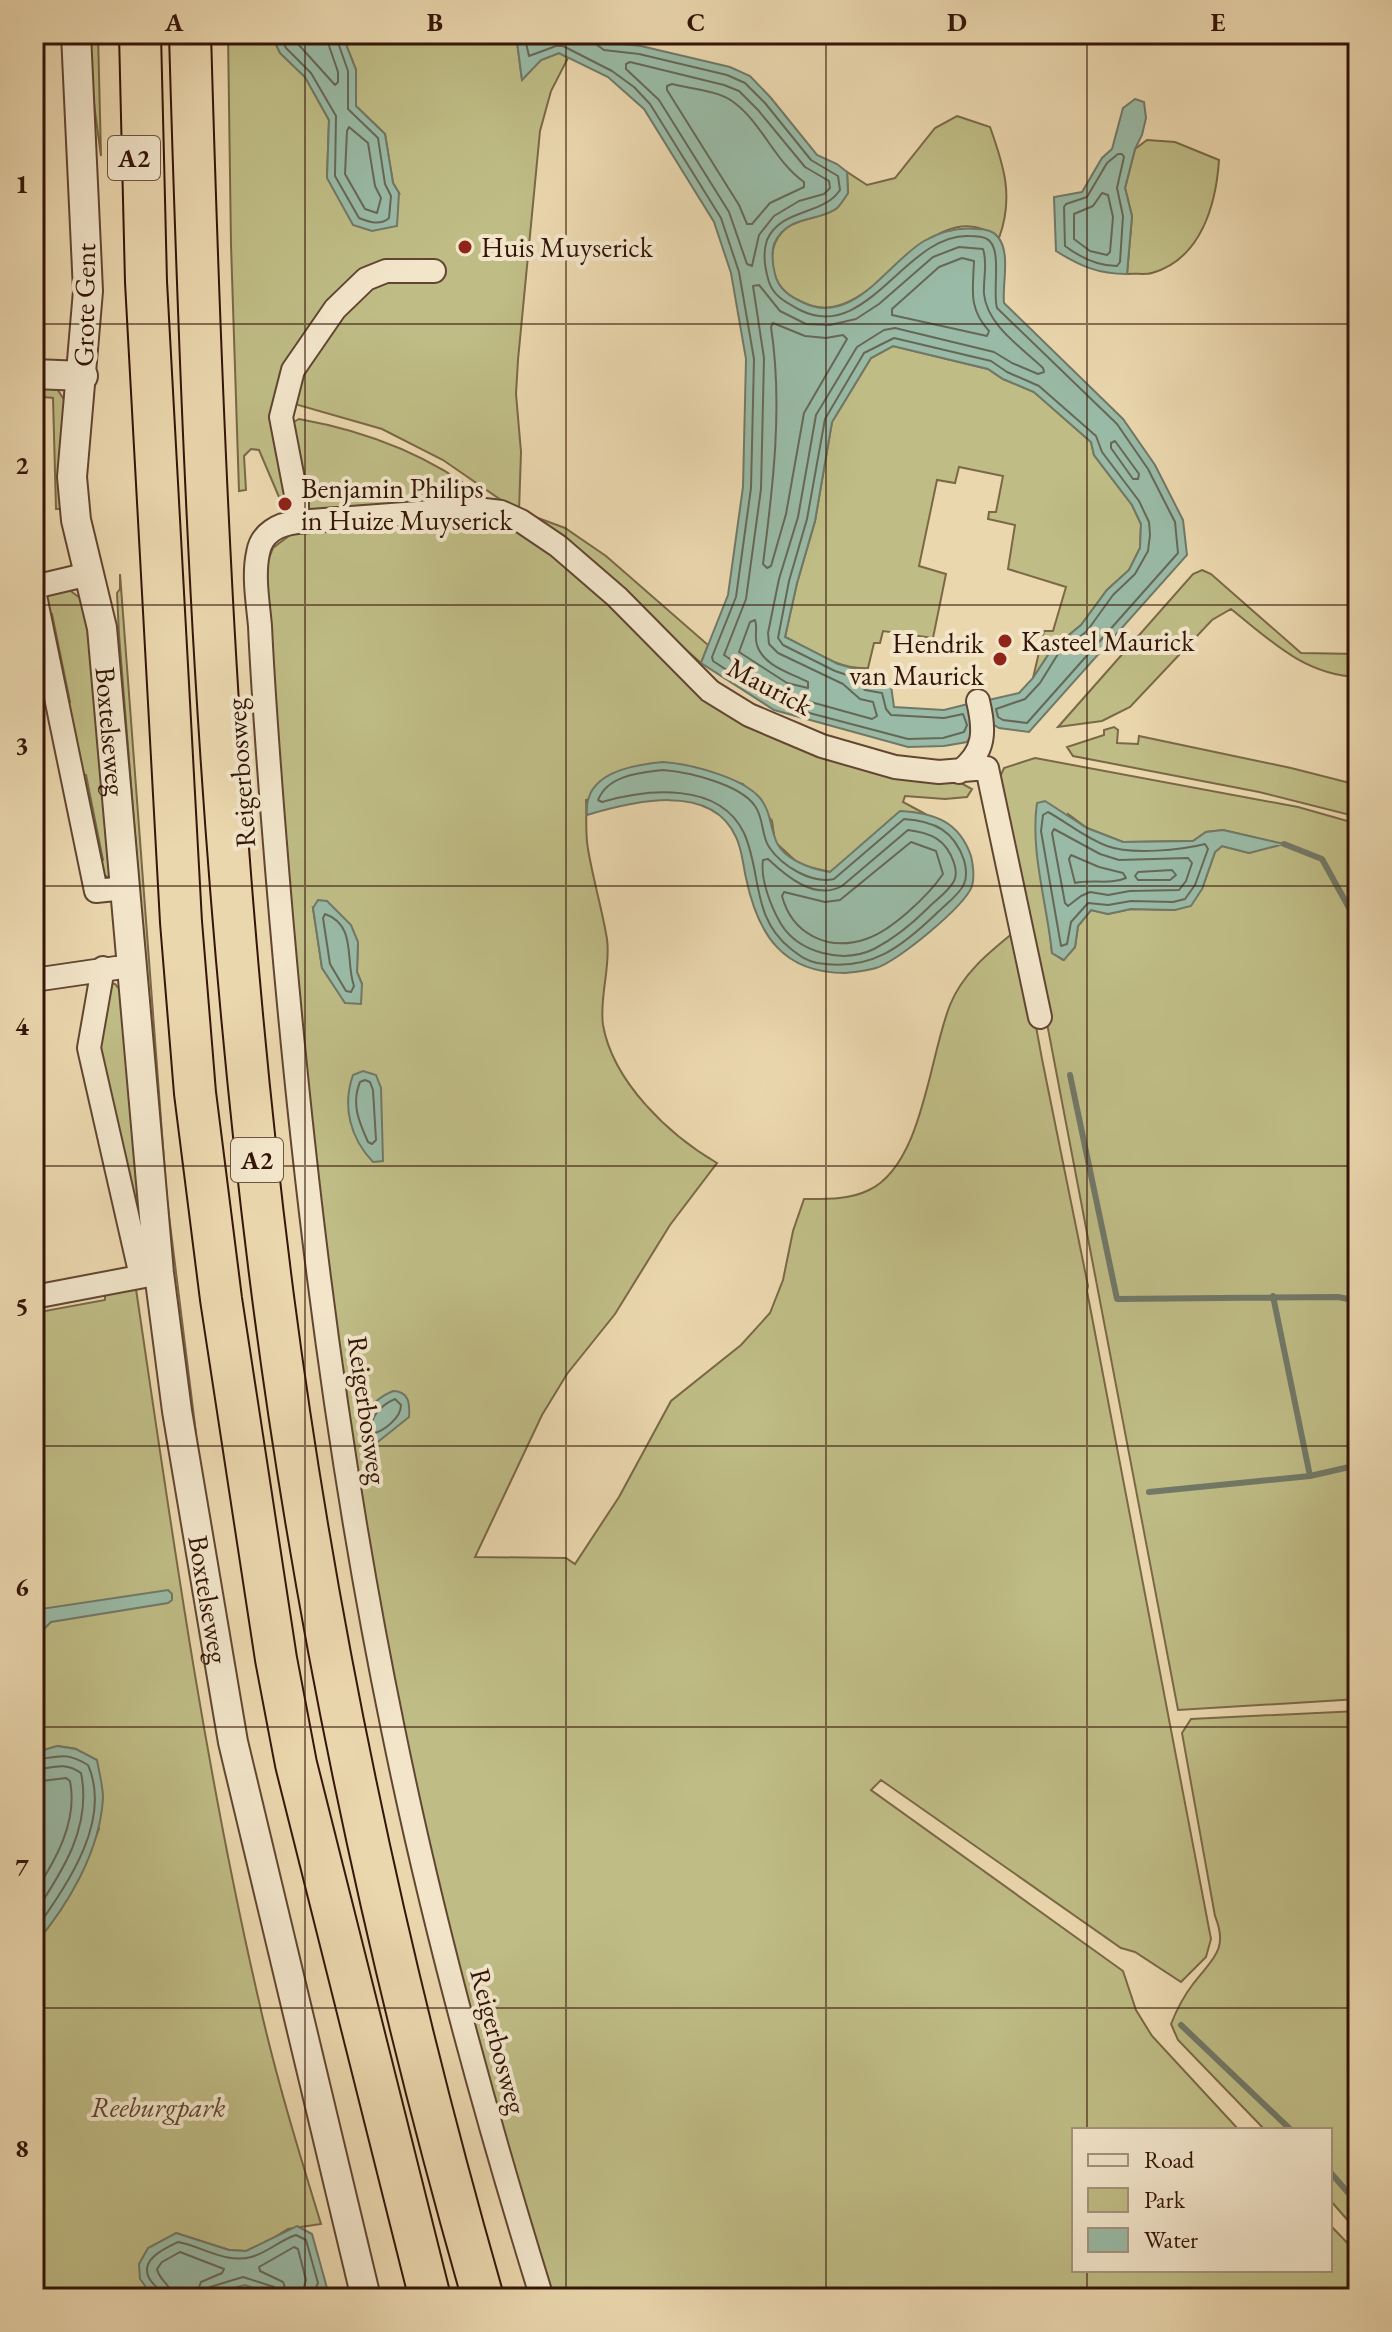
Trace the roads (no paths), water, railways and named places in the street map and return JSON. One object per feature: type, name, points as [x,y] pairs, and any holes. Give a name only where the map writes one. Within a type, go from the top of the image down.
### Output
[{"type":"highway","name":"A2","points":[[121,34],[146,282]]},
{"type":"highway","name":"A2","points":[[140,34],[146,282],[181,922],[195,1093],[221,1299],[276,1659],[296,1764],[430,2297]]},
{"type":"highway","name":"A2","points":[[190,34],[200,377],[214,669],[233,926],[273,1299],[325,1630],[349,1753],[383,1912],[482,2287]]},
{"type":"street","name":"Grote Gent","points":[[76,34],[88,291],[72,477],[76,520],[89,574]]},
{"type":"street","points":[[291,523],[297,500],[281,417],[293,370],[335,309],[366,279],[386,271],[434,271]]},
{"type":"street","points":[[34,374],[83,376]]},
{"type":"street","name":"Maurick","points":[[291,523],[476,509],[501,512],[521,521],[558,546],[626,606],[694,676],[728,704],[841,752],[895,767],[959,772],[987,768],[1040,1017]]},
{"type":"street","name":"Reigerbosweg","points":[[291,523],[266,534],[258,548],[261,660],[287,996],[337,1415],[371,1622],[404,1781],[463,2026],[542,2298]]},
{"type":"street","points":[[34,589],[89,574]]},
{"type":"street","name":"Boxtelseweg","points":[[89,574],[102,628],[125,888],[150,1275]]},
{"type":"street","name":"Boxtelseweg","points":[[34,589],[96,891],[125,888]]},
{"type":"street","points":[[959,772],[977,754],[984,726],[978,701]]},
{"type":"street","points":[[34,980],[103,968],[131,967]]},
{"type":"street","name":"Boxtelseweg","points":[[103,968],[89,1048],[150,1275],[177,1411],[233,1742],[366,2298]]},
{"type":"street","points":[[34,1297],[150,1275]]},
{"type":"water","points":[[271,34],[342,34],[356,70],[356,106],[385,134],[393,183],[399,193],[397,226],[372,231],[353,225],[327,178],[329,120],[305,77],[280,53]]},
{"type":"water","points":[[516,34],[595,34],[605,42],[641,46],[730,67],[750,76],[817,155],[847,172],[848,193],[837,208],[788,227],[773,246],[773,265],[778,283],[802,302],[820,308],[854,300],[924,241],[943,233],[983,229],[998,237],[1005,260],[1004,303],[1123,419],[1155,465],[1183,520],[1187,555],[1029,732],[999,728],[991,723],[984,701],[1019,693],[1052,649],[1081,625],[1107,590],[1129,570],[1140,548],[1141,524],[1132,505],[1094,455],[1091,442],[1034,392],[988,369],[893,346],[871,358],[832,422],[815,521],[785,637],[838,664],[856,669],[870,682],[891,686],[894,707],[944,710],[972,703],[976,727],[967,742],[908,747],[774,710],[701,663],[728,595],[743,487],[746,359],[731,273],[714,222],[644,109],[608,77],[559,53],[541,60],[522,80]]},
{"type":"water","points":[[1135,99],[1144,102],[1146,118],[1125,188],[1132,216],[1127,274],[1107,273],[1081,265],[1056,251],[1054,197],[1082,192],[1102,158],[1112,149],[1123,108]]},
{"type":"water","points":[[663,762],[715,773],[752,791],[766,807],[775,838],[783,852],[798,862],[822,871],[830,872],[900,811],[944,821],[960,834],[966,844],[973,867],[972,886],[944,919],[886,964],[845,973],[805,966],[777,947],[766,933],[751,898],[736,837],[724,819],[708,808],[669,800],[625,805],[587,815],[588,801],[601,781],[624,769]]},
{"type":"water","points":[[1045,801],[1087,828],[1123,842],[1193,841],[1206,832],[1223,830],[1284,844],[1249,853],[1222,846],[1215,852],[1202,889],[1191,906],[1175,910],[1131,909],[1108,914],[1091,910],[1078,926],[1075,947],[1064,960],[1052,953],[1037,859],[1037,803]]},
{"type":"water","points":[[318,900],[327,901],[351,925],[358,942],[357,972],[362,984],[361,1004],[345,1003],[322,968],[313,908]]},
{"type":"water","points":[[363,1071],[376,1075],[381,1088],[383,1161],[373,1162],[365,1153],[350,1121],[348,1098],[353,1075]]},
{"type":"water","points":[[393,1391],[405,1396],[409,1403],[409,1417],[374,1445],[366,1445],[362,1428],[367,1412],[378,1400]]},
{"type":"water","points":[[168,1590],[172,1600],[168,1603],[51,1622],[45,1628],[34,1628],[34,1610]]},
{"type":"water","points":[[57,1746],[76,1749],[97,1760],[103,1798],[101,1818],[80,1877],[59,1913],[34,1945],[34,1753]]},
{"type":"water","points":[[297,2226],[312,2234],[327,2288],[316,2297],[280,2298],[245,2285],[195,2298],[159,2298],[140,2279],[139,2264],[148,2248],[176,2233],[229,2250],[246,2251]]},
{"type":"waterway","points":[[1284,844],[1322,859],[1358,924]]},
{"type":"waterway","points":[[1070,1075],[1117,1299],[1338,1297],[1358,1301]]},
{"type":"waterway","points":[[1149,1492],[1310,1476],[1273,1296]]},
{"type":"waterway","points":[[1310,1476],[1358,1465]]},
{"type":"waterway","points":[[1181,2025],[1289,2128]]},
{"type":"waterway","points":[[1332,2174],[1358,2204]]},
{"type":"place","name":"Huis Muyserick","points":[[465,247]]},
{"type":"place","name":"Benjamin Philips in Huize Muyserick","points":[[285,504]]},
{"type":"place","name":"Kasteel Maurick","points":[[1005,641]]},
{"type":"place","name":"Hendrik van Maurick","points":[[1000,659]]},
{"type":"park label","name":"Reeburgpark","points":[[158,2107]]}]
